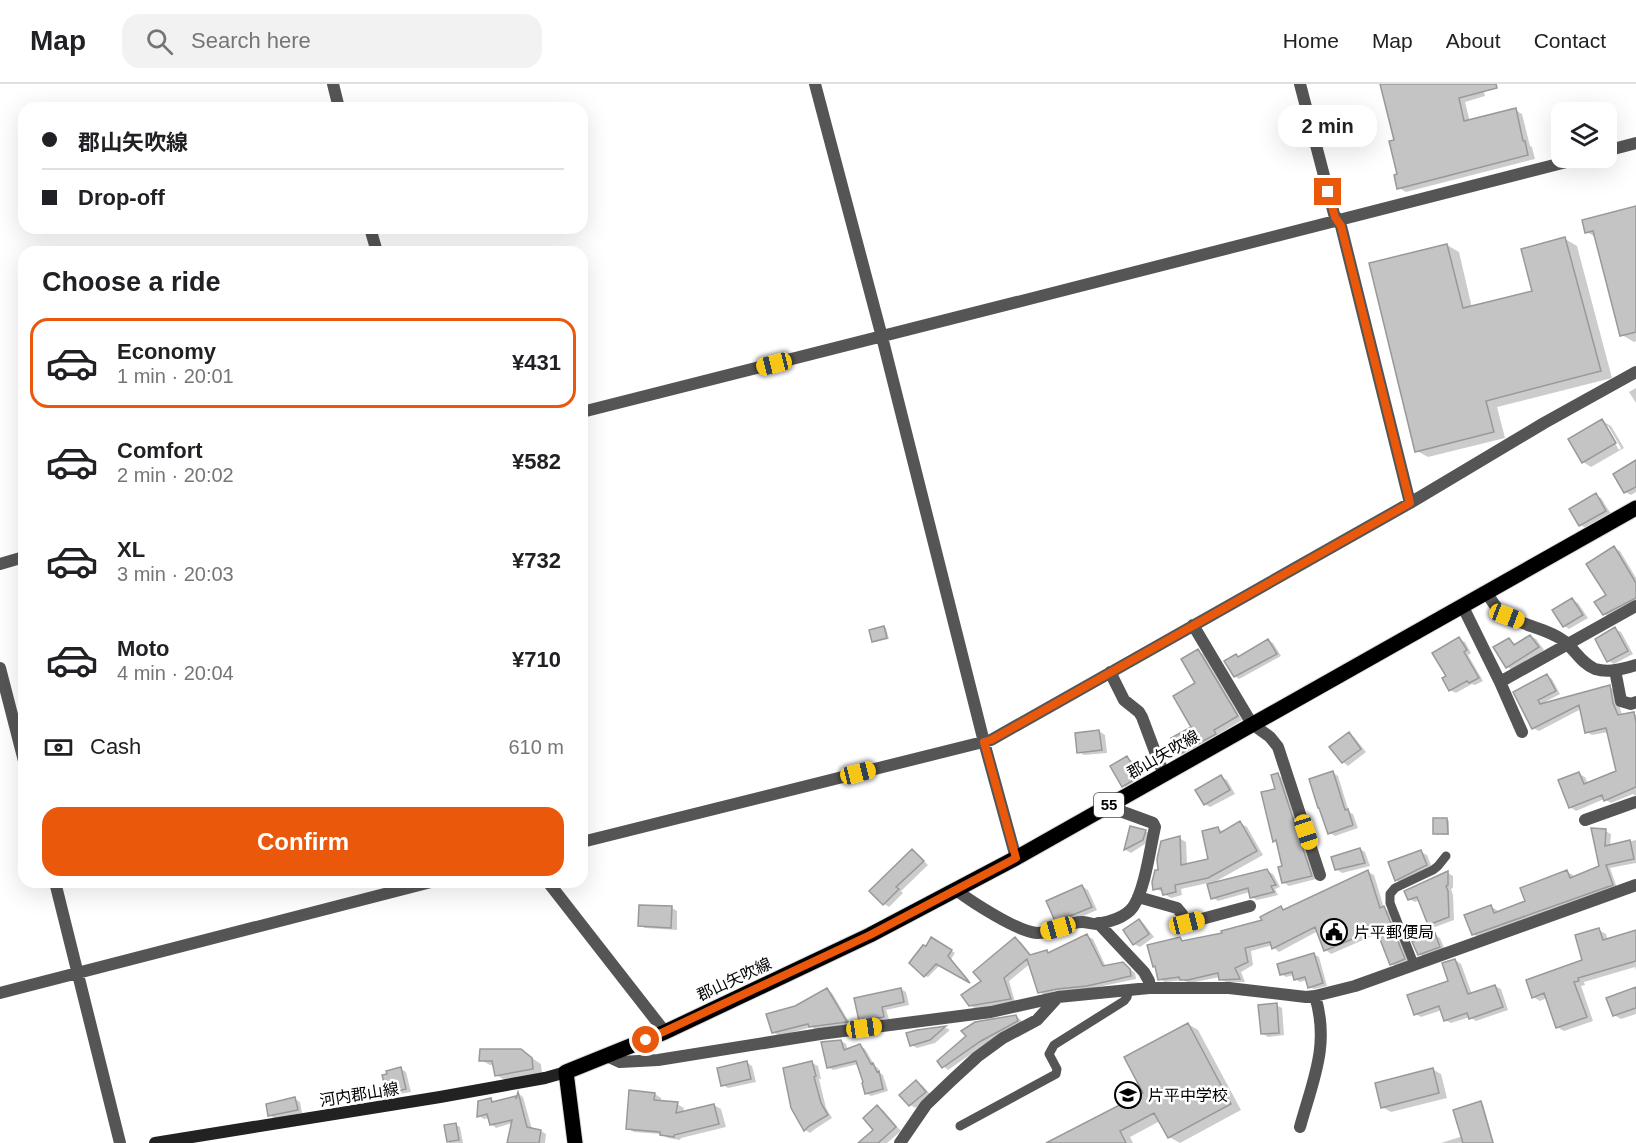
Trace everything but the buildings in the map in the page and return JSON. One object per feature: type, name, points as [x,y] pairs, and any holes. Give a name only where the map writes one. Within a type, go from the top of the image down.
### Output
[{"type":"main road","name":"郡山矢吹線","points":[[566,1072],[665,1032],[870,935],[956,890],[1636,508]]},
{"type":"main road","name":"河内郡山線","points":[[155,1143],[440,1097],[566,1072]]},
{"type":"main road","points":[[566,1072],[575,1143]]},
{"type":"street","points":[[333,84],[338,102]]},
{"type":"street","points":[[815,84],[882,337],[984,742],[1016,858]]},
{"type":"street","points":[[1300,84],[1336,220],[1341,226],[1410,503]]},
{"type":"street","points":[[1617,148],[1636,143]]},
{"type":"street","points":[[588,410],[1551,166]]},
{"type":"street","points":[[588,841],[991,740],[1636,372]]},
{"type":"street","points":[[0,564],[18,559]]},
{"type":"street","points":[[1487,593],[1507,616],[1556,636],[1592,668],[1615,670],[1636,665]]},
{"type":"street","points":[[1500,682],[1636,606]]},
{"type":"street","points":[[1463,607],[1522,732]]},
{"type":"street","points":[[1193,626],[1252,724],[1270,737],[1278,747],[1320,875]]},
{"type":"street","points":[[0,668],[18,738]]},
{"type":"street","points":[[1615,670],[1621,701],[1631,704],[1636,702]]},
{"type":"street","points":[[1110,672],[1124,700],[1142,717],[1165,774]]},
{"type":"street","points":[[1585,820],[1636,802]]},
{"type":"street","points":[[956,890],[976,905],[1029,932],[1047,932],[1083,922],[1098,923],[1120,917],[1132,909],[1138,897],[1155,827],[1153,823],[1123,812],[1113,803]]},
{"type":"street","points":[[607,1056],[620,1062],[658,1060],[842,1030],[991,1012],[1058,997],[1149,988],[1229,988],[1315,996],[1355,986],[1635,887]]},
{"type":"street","points":[[56,888],[120,1143]]},
{"type":"street","points":[[0,993],[408,888]]},
{"type":"street","points":[[553,888],[665,1032]]},
{"type":"street","points":[[1138,897],[1177,908],[1187,923],[1250,906]]},
{"type":"street","points":[[1098,923],[1144,972],[1149,981],[1149,988]]},
{"type":"street","points":[[1300,1127],[1321,1055],[1321,1013],[1315,996]]},
{"type":"street","points":[[900,1143],[926,1105],[977,1057],[1003,1038],[1037,1020],[1058,997]]},
{"type":"lane","points":[[1414,964],[1390,903],[1390,894],[1395,888],[1433,870],[1446,856]]},
{"type":"lane","points":[[960,1126],[1056,1074],[1057,1070],[1049,1054],[1054,1045],[1124,1000],[1129,990]]},
{"type":"place","name":"片平郵便局","points":[[1334,932]]},
{"type":"place","name":"片平中学校","points":[[1128,1095]]},
{"type":"route","points":[[646,1040],[870,935],[1016,858],[984,742],[1410,503],[1341,226],[1336,220],[1328,192]]}]
